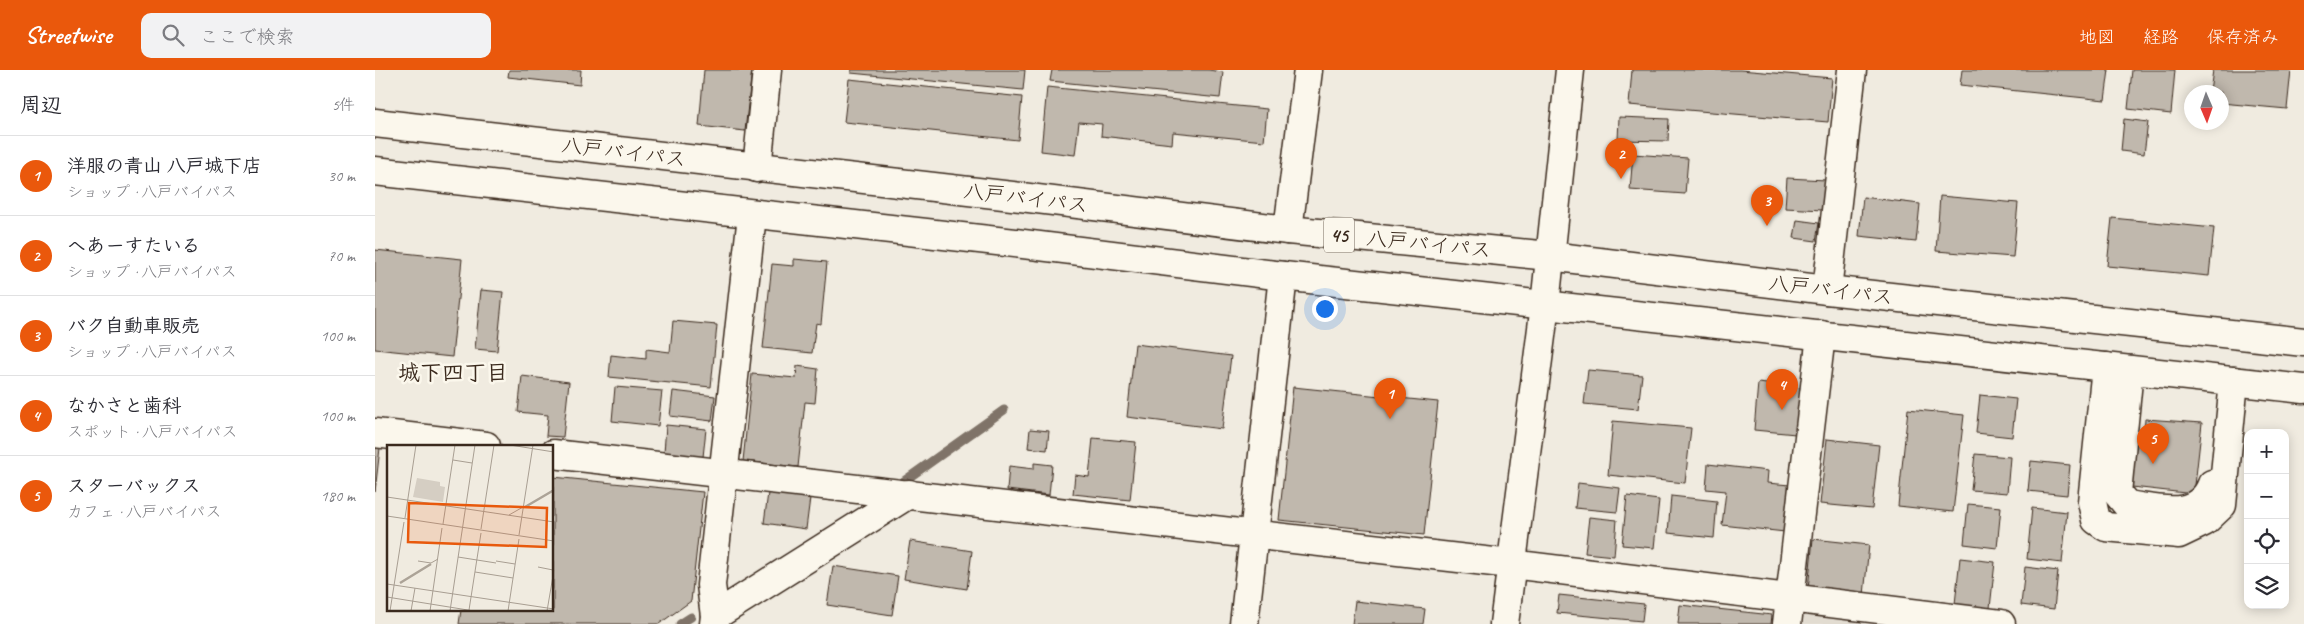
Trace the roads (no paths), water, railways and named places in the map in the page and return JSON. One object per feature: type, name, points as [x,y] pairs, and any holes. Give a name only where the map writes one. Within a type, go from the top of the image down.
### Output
[{"type":"main road","points":[[757,168],[767,70]]},
{"type":"main road","points":[[1288,230],[1308,70]]},
{"type":"main road","points":[[1504,624],[1545,304],[1570,70]]},
{"type":"main road","points":[[1827,290],[1852,70]]},
{"type":"main road","name":"八戸バイパス","points":[[375,123],[1021,197],[1288,230],[1550,256],[1827,290],[2304,342]]},
{"type":"main road","name":"45","points":[[375,171],[752,215],[1015,243],[1283,276],[2304,389]]},
{"type":"main road","points":[[752,215],[711,585],[715,620],[909,494]]},
{"type":"main road","points":[[1244,624],[1283,276]]},
{"type":"main road","points":[[1788,612],[1821,335]]},
{"type":"main road","points":[[2118,368],[2117,492],[2127,505],[2182,511],[2191,508],[2208,494],[2228,446],[2234,381]]},
{"type":"main road","points":[[375,433],[477,445]]},
{"type":"main road","points":[[554,454],[1511,564],[1788,612],[2001,624]]},
{"type":"waterway","points":[[904,481],[1004,410]]},
{"type":"waterway","points":[[680,624],[691,617]]},
{"type":"place","name":"へあーすたいる","points":[[1621,179]]},
{"type":"place","name":"バク自動車販売","points":[[1767,226]]},
{"type":"place","name":"なかさと歯科","points":[[1782,410]]},
{"type":"place","name":"洋服の青山 八戸城下店","points":[[1390,419]]},
{"type":"place","name":"スターバックス","points":[[2153,464]]},
{"type":"district","name":"城下四丁目","points":[[453,373]]}]
